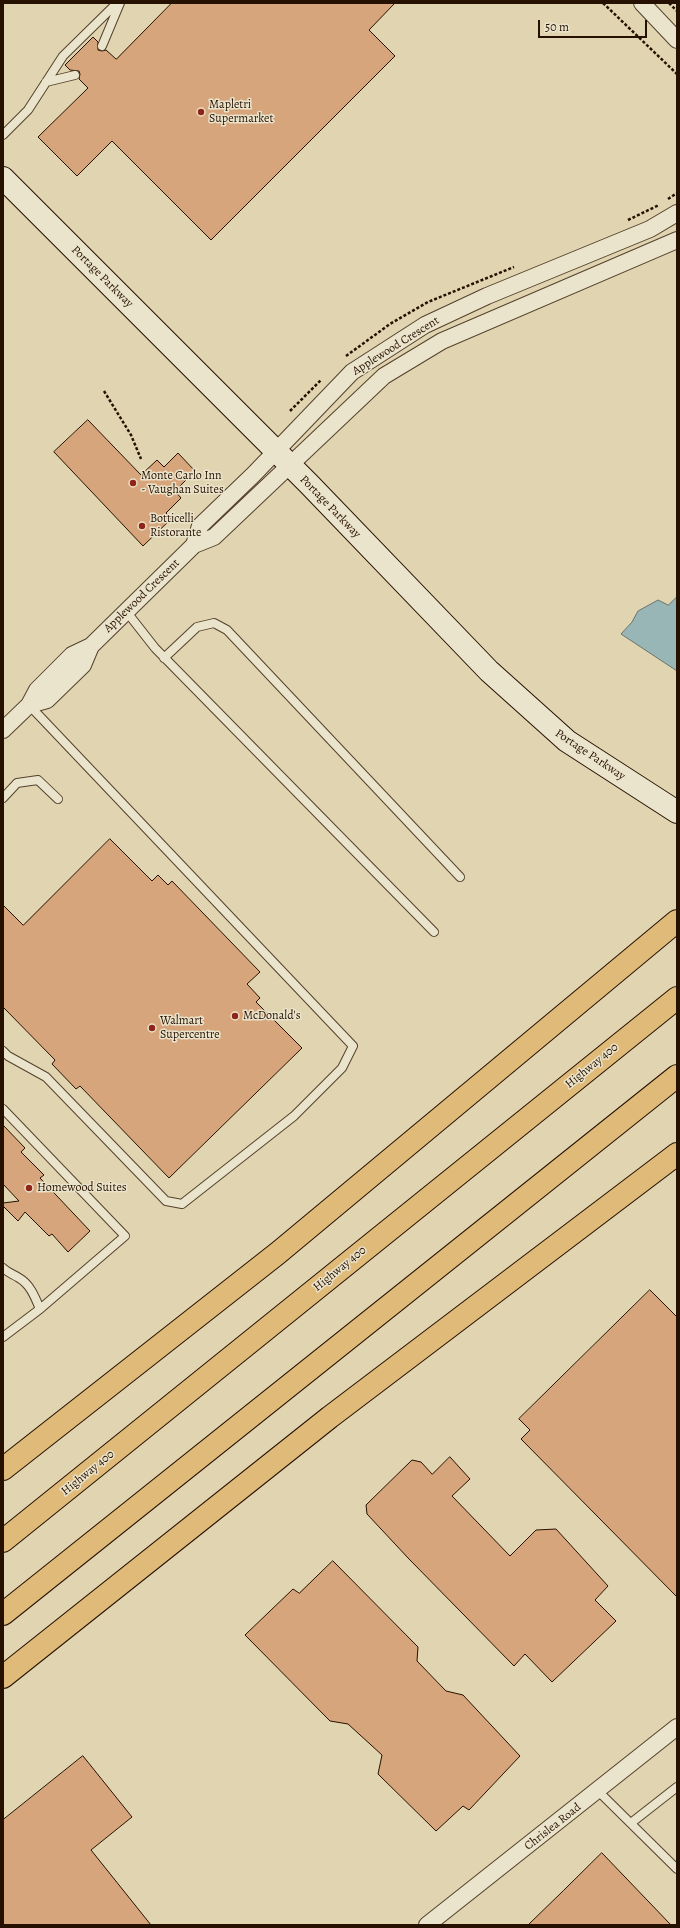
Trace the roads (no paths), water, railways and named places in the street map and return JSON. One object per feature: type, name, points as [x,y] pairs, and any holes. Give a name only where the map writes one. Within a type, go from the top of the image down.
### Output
[{"type":"highway","points":[[3,1469],[278,1253],[675,922]]},
{"type":"highway","name":"Highway 400","points":[[3,1541],[677,998]]},
{"type":"highway","points":[[3,1614],[677,1076]]},
{"type":"highway","points":[[3,1677],[330,1418],[677,1154]]},
{"type":"street","points":[[642,3],[677,40]]},
{"type":"street","name":"Portage Parkway","points":[[7,185],[283,458],[489,671],[538,717],[567,741],[677,812]]},
{"type":"street","name":"Applewood Crescent","points":[[283,458],[352,372],[425,325],[487,296],[650,229],[677,213]]},
{"type":"street","name":"Applewood Crescent","points":[[3,730],[29,705],[38,690],[72,655],[91,646],[194,546],[200,526],[384,376],[442,341],[677,240]]},
{"type":"street","name":"Chrislea Road","points":[[427,1925],[677,1727]]},
{"type":"lane","points":[[102,46],[119,3]]},
{"type":"lane","points":[[3,135],[28,110],[63,56],[119,3]]},
{"type":"lane","points":[[46,82],[75,75]]},
{"type":"lane","points":[[126,611],[164,658],[434,932]]},
{"type":"lane","points":[[164,658],[197,627],[214,623],[227,630],[460,877]]},
{"type":"lane","points":[[3,1052],[46,1078],[166,1201],[182,1204],[294,1116],[342,1068],[353,1046],[29,705]]},
{"type":"lane","points":[[3,798],[17,783],[38,780],[58,799]]},
{"type":"lane","points":[[3,1109],[125,1236],[40,1309],[5,1332]]},
{"type":"lane","points":[[3,1268],[7,1272],[21,1279],[34,1293],[40,1309]]},
{"type":"lane","points":[[631,1823],[677,1787]]},
{"type":"lane","points":[[598,1791],[677,1870]]},
{"type":"water","points":[[677,597],[677,671],[621,634],[632,622],[638,611],[658,600],[668,605]]},
{"type":"place","name":"Mapletri Supermarket","points":[[201,112]]},
{"type":"place","name":"Monte Carlo Inn - Vaughan Suites","points":[[133,483]]},
{"type":"place","name":"Botticelli Ristorante","points":[[142,526]]},
{"type":"place","name":"McDonald's","points":[[235,1016]]},
{"type":"place","name":"Walmart Supercentre","points":[[152,1028]]},
{"type":"place","name":"Homewood Suites","points":[[29,1188]]}]
